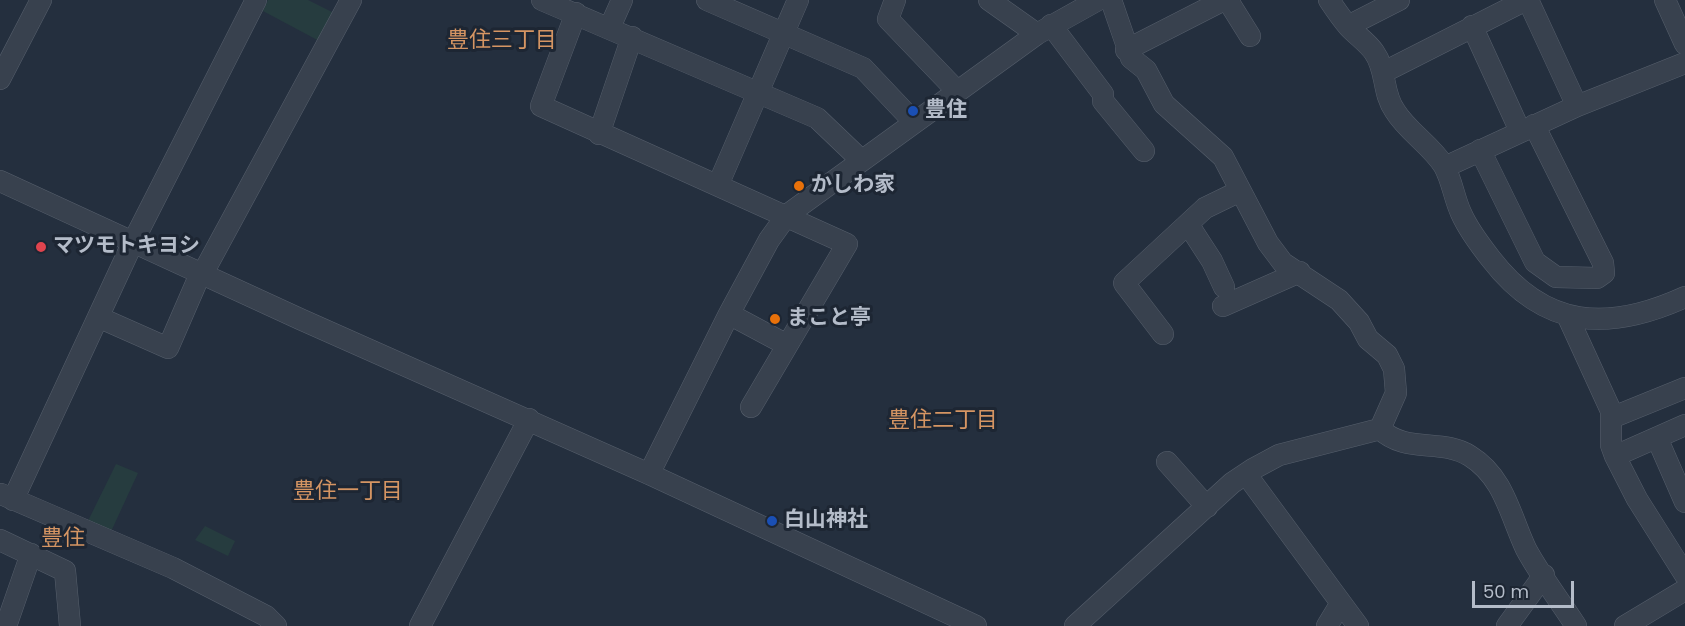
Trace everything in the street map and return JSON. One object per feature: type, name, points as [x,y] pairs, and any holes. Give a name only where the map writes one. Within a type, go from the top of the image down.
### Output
[{"type":"street","points":[[0,79],[41,0]]},
{"type":"street","points":[[256,0],[6,497],[173,568],[266,616],[276,626]]},
{"type":"street","points":[[98,316],[168,348],[202,272],[351,0]]},
{"type":"street","points":[[610,27],[622,0]]},
{"type":"street","points":[[706,0],[863,68],[914,122]]},
{"type":"street","points":[[718,185],[798,0]]},
{"type":"street","points":[[895,0],[888,19],[957,91]]},
{"type":"street","points":[[989,0],[1044,29],[1103,94],[1103,101],[1144,151]]},
{"type":"street","points":[[650,474],[729,314],[769,240],[787,215],[1044,29],[1098,0]]},
{"type":"street","points":[[1111,0],[1126,50],[1131,58],[1146,70],[1164,104],[1222,157],[1268,243],[1283,262],[1339,300],[1359,322],[1368,339],[1387,355],[1394,369],[1396,393],[1380,429]]},
{"type":"street","points":[[1329,0],[1348,26],[1374,52],[1384,72],[1385,91],[1395,112],[1445,168],[1462,214],[1508,281],[1527,298],[1558,314],[1604,320],[1655,311],[1685,297]]},
{"type":"street","points":[[1348,26],[1398,0]]},
{"type":"street","points":[[1384,72],[1527,0],[1577,106]]},
{"type":"street","points":[[1665,0],[1685,44]]},
{"type":"street","points":[[548,1],[817,118],[861,160]]},
{"type":"street","points":[[1126,50],[1222,1],[1230,4],[1250,36]]},
{"type":"street","points":[[576,13],[541,106],[847,244],[751,407]]},
{"type":"street","points":[[1472,26],[1603,263],[1604,273],[1598,278],[1556,277],[1535,262],[1480,150]]},
{"type":"street","points":[[599,134],[632,37]]},
{"type":"street","points":[[1445,168],[1577,106],[1685,63]]},
{"type":"street","points":[[0,181],[202,272],[300,320],[650,474],[976,626]]},
{"type":"street","points":[[1163,334],[1124,283],[1206,208],[1240,191]]},
{"type":"street","points":[[1188,224],[1212,261],[1223,296],[1300,272]]},
{"type":"street","points":[[729,314],[788,345]]},
{"type":"street","points":[[1568,315],[1611,411],[1611,445],[1615,456],[1637,499],[1685,575]]},
{"type":"street","points":[[1611,418],[1685,388]]},
{"type":"street","points":[[420,626],[529,419]]},
{"type":"street","points":[[1615,456],[1685,425]]},
{"type":"street","points":[[1076,626],[1246,474],[1279,455],[1380,429]]},
{"type":"street","points":[[1380,429],[1396,442],[1433,447],[1445,446],[1468,454],[1480,463],[1498,483],[1512,511],[1526,549],[1576,626]]},
{"type":"street","points":[[1657,438],[1683,492]]},
{"type":"street","points":[[1167,462],[1207,507]]},
{"type":"street","points":[[1246,474],[1358,626]]},
{"type":"street","points":[[0,540],[65,571],[70,626]]},
{"type":"street","points":[[6,626],[31,554]]},
{"type":"street","points":[[1507,626],[1544,575]]},
{"type":"street","points":[[1625,626],[1685,590]]},
{"type":"street","points":[[1327,626],[1341,603]]},
{"type":"green space","points":[[268,0],[308,0],[338,15],[323,43],[263,11]]},
{"type":"green space","points":[[116,464],[138,473],[109,536],[85,527]]},
{"type":"green space","points":[[205,526],[235,541],[228,556],[195,540]]},
{"type":"place","name":"豊住","points":[[913,111]]},
{"type":"place","name":"かしわ家","points":[[799,186]]},
{"type":"place","name":"マツモトキヨシ","points":[[41,247]]},
{"type":"place","name":"まこと亭","points":[[775,319]]},
{"type":"place","name":"白山神社","points":[[772,521]]},
{"type":"district","name":"豊住三丁目","points":[[502,41]]},
{"type":"district","name":"豊住二丁目","points":[[943,421]]},
{"type":"district","name":"豊住一丁目","points":[[348,492]]},
{"type":"district","name":"豊住","points":[[63,539]]}]
